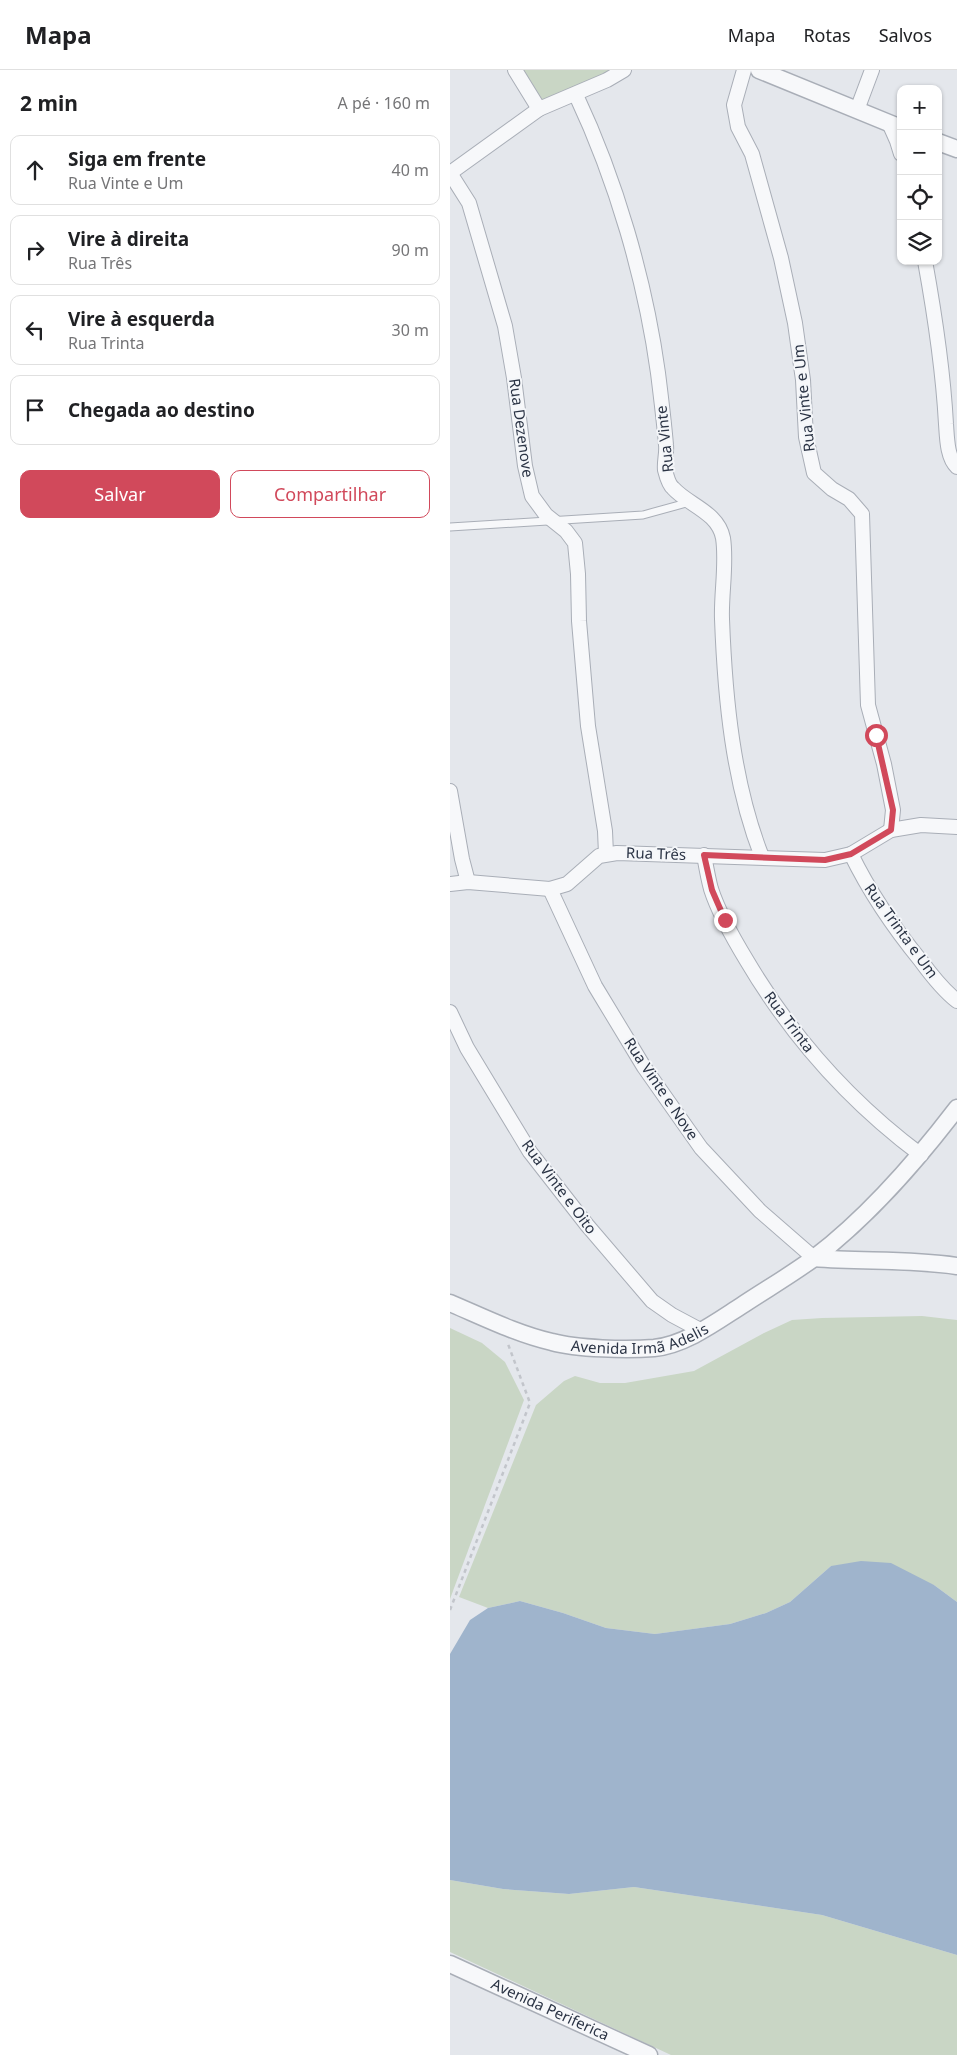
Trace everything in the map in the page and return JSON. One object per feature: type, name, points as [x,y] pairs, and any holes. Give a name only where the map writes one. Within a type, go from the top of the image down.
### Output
[{"type":"street","points":[[515,70],[539,109]]},
{"type":"street","points":[[450,173],[539,109],[576,95],[624,70]]},
{"type":"street","name":"Rua Vinte e Um","points":[[744,70],[734,105],[738,127],[752,154],[781,258],[791,304],[803,380],[806,438],[814,473],[832,489],[849,499],[862,514],[868,705],[884,764],[893,810],[891,830]]},
{"type":"street","points":[[759,70],[895,125],[897,141]]},
{"type":"street","points":[[857,110],[872,70]]},
{"type":"street","name":"Rua Vinte","points":[[576,95],[598,146],[625,226],[647,306],[658,372],[667,448],[665,469],[672,487],[711,517],[722,536],[721,607],[724,673],[743,799],[762,857]]},
{"type":"street","points":[[942,143],[957,149]]},
{"type":"street","name":"Rua Dezenove","points":[[450,173],[469,203],[505,326],[514,378],[524,466],[532,496],[546,515],[566,531],[575,543],[587,717],[606,831],[606,854]]},
{"type":"street","points":[[926,265],[941,353],[947,441],[953,463],[957,467]]},
{"type":"street","points":[[450,791],[462,860],[468,882]]},
{"type":"street","name":"Rua Três","points":[[550,890],[567,884],[599,856],[606,854],[704,855],[825,860],[851,854],[891,830],[920,825],[957,827]]},
{"type":"street","name":"Rua Trinta e Um","points":[[851,854],[867,886],[901,937],[946,992],[957,1002]]},
{"type":"street","name":"Rua Trinta","points":[[704,855],[712,890],[732,935],[768,996],[811,1051],[852,1098],[888,1131],[920,1155]]},
{"type":"street","points":[[450,884],[468,882],[550,890]]},
{"type":"street","name":"Rua Vinte e Nove","points":[[550,890],[595,986],[644,1067],[701,1148],[760,1211],[814,1258]]},
{"type":"street","name":"Rua Vinte e Oito","points":[[450,1012],[467,1048],[530,1152],[587,1225],[652,1301],[672,1315],[702,1331]]},
{"type":"street","name":"Avenida Irmã Adelis","points":[[450,1303],[552,1343],[604,1348],[655,1348],[702,1331],[814,1258],[867,1211],[920,1155],[957,1108]]},
{"type":"street","points":[[814,1258],[893,1260],[957,1266]]},
{"type":"street","name":"Avenida Periferica","points":[[450,1964],[619,2048],[649,2055]]},
{"type":"lane","points":[[450,527],[643,515],[692,501]]},
{"type":"path","points":[[450,1610],[530,1403],[500,1324]]},
{"type":"green space","points":[[522,70],[614,70],[542,102]]},
{"type":"green space","points":[[922,1316],[957,1320],[957,1602],[934,1585],[831,1566],[790,1602],[766,1613],[730,1624],[655,1634],[606,1628],[520,1601],[488,1608],[459,1597],[536,1405],[564,1381],[575,1376],[600,1383],[625,1383],[694,1371],[792,1320]]},
{"type":"green space","points":[[450,1328],[482,1343],[505,1362],[524,1400],[450,1599]]},
{"type":"green space","points":[[450,1880],[503,1889],[569,1894],[634,1887],[822,1915],[957,1955],[957,2055],[671,2055],[450,1952]]},
{"type":"water","points":[[861,1561],[891,1563],[934,1585],[957,1602],[957,1955],[822,1915],[634,1887],[569,1894],[503,1889],[450,1880],[450,1654],[470,1620],[488,1608],[520,1601],[606,1628],[655,1634],[730,1624],[766,1613],[790,1602],[831,1566]]},
{"type":"route","points":[[725,920],[712,890],[704,855],[825,860],[851,854],[876,841],[891,830],[893,810],[876,735]]}]
